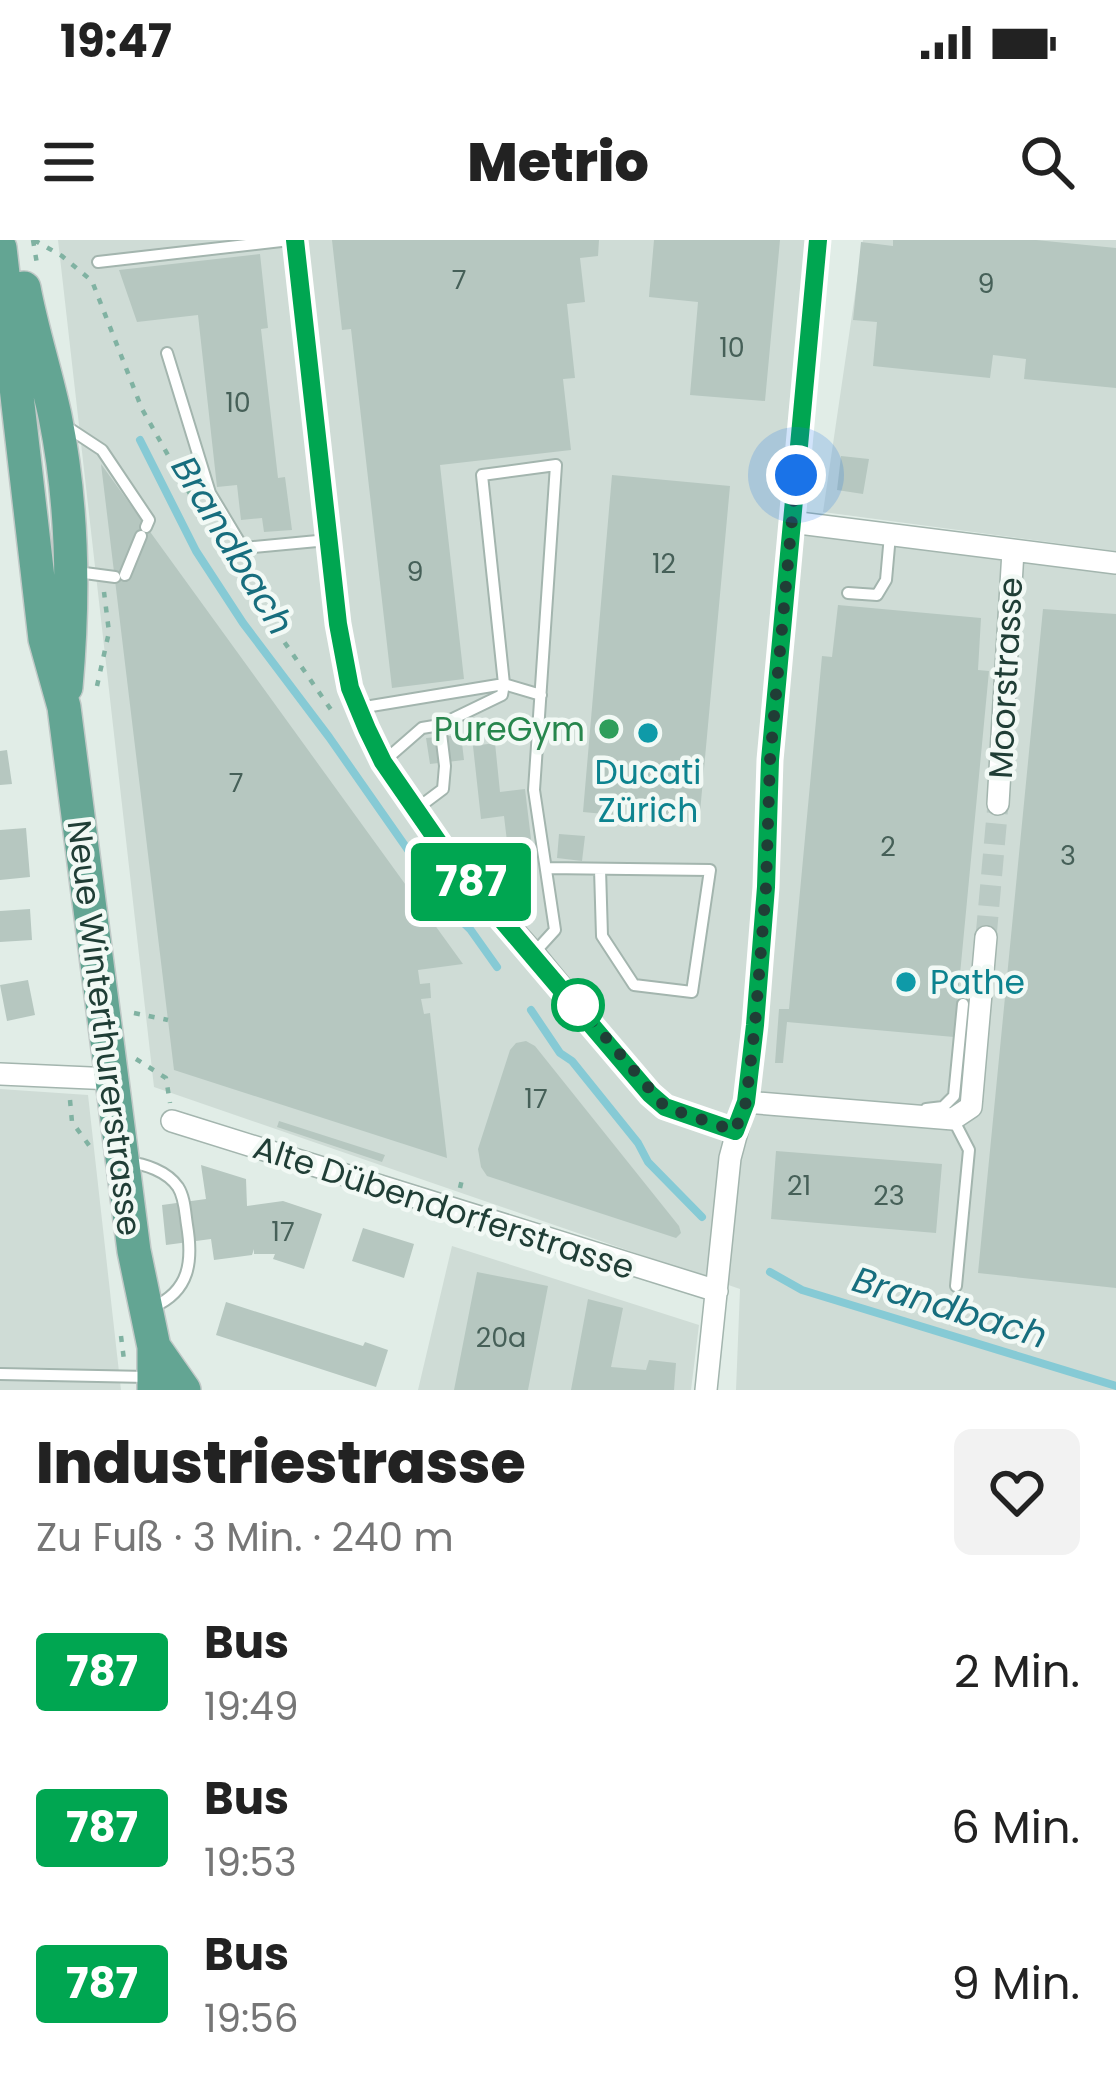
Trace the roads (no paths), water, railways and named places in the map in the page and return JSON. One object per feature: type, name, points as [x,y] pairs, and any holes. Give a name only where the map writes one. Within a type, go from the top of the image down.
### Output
[{"type":"main road","name":"Neue Winterthurerstrasse","points":[[0,248],[78,561],[45,639],[79,705]]},
{"type":"main road","name":"Neue Winterthurerstrasse","points":[[28,254],[25,292],[56,420],[78,561],[73,608],[79,705],[129,1073],[110,1160],[161,1376]]},
{"type":"street","points":[[292,240],[338,624],[350,688],[383,762],[450,859],[665,1107],[735,1131]]},
{"type":"street","points":[[706,1390],[735,1131],[746,1102],[766,887],[770,760],[818,240]]},
{"type":"street","points":[[791,522],[1116,563]]},
{"type":"street","name":"Moorstrasse","points":[[998,804],[1012,551]]},
{"type":"street","points":[[746,1102],[953,1119],[970,1106],[986,937]]},
{"type":"street","points":[[0,1075],[129,1073]]},
{"type":"street","name":"Alte Dübendorferstrasse","points":[[172,1121],[717,1292]]},
{"type":"lane","points":[[98,262],[292,240]]},
{"type":"lane","points":[[167,353],[210,494],[243,548],[328,540]]},
{"type":"lane","points":[[56,420],[102,450],[149,520],[143,531],[78,561]]},
{"type":"lane","points":[[383,762],[422,728],[502,695],[482,475],[556,465],[534,790],[555,930],[534,953]]},
{"type":"lane","points":[[848,593],[877,596],[886,580],[890,535]]},
{"type":"lane","points":[[993,696],[1010,599]]},
{"type":"lane","points":[[359,708],[504,684],[541,695]]},
{"type":"lane","points":[[416,810],[443,789],[446,766],[440,724]]},
{"type":"lane","points":[[546,868],[601,868],[710,870],[692,992],[634,985],[602,937],[601,868]]},
{"type":"lane","points":[[875,1114],[943,1107],[954,1096],[963,1004]]},
{"type":"lane","points":[[953,1119],[969,1150],[956,1286]]},
{"type":"lane","points":[[110,1160],[145,1163],[175,1182],[182,1196],[191,1263],[169,1300],[145,1310]]},
{"type":"lane","points":[[0,1374],[161,1376]]},
{"type":"waterway","name":"Brandbach","points":[[140,440],[196,551],[243,623],[450,910],[497,967]]},
{"type":"waterway","name":"Brandbach","points":[[531,1010],[560,1053],[572,1061],[638,1143],[648,1162],[702,1217]]},
{"type":"waterway","name":"Brandbach","points":[[770,1272],[802,1290],[1116,1386]]},
{"type":"tunnel","points":[[986,937],[998,804]]},
{"type":"place","name":"PureGym","points":[[609,729]]},
{"type":"place","name":"Ducati Zürich","points":[[648,733]]},
{"type":"place","name":"Pathe","points":[[906,982]]}]
